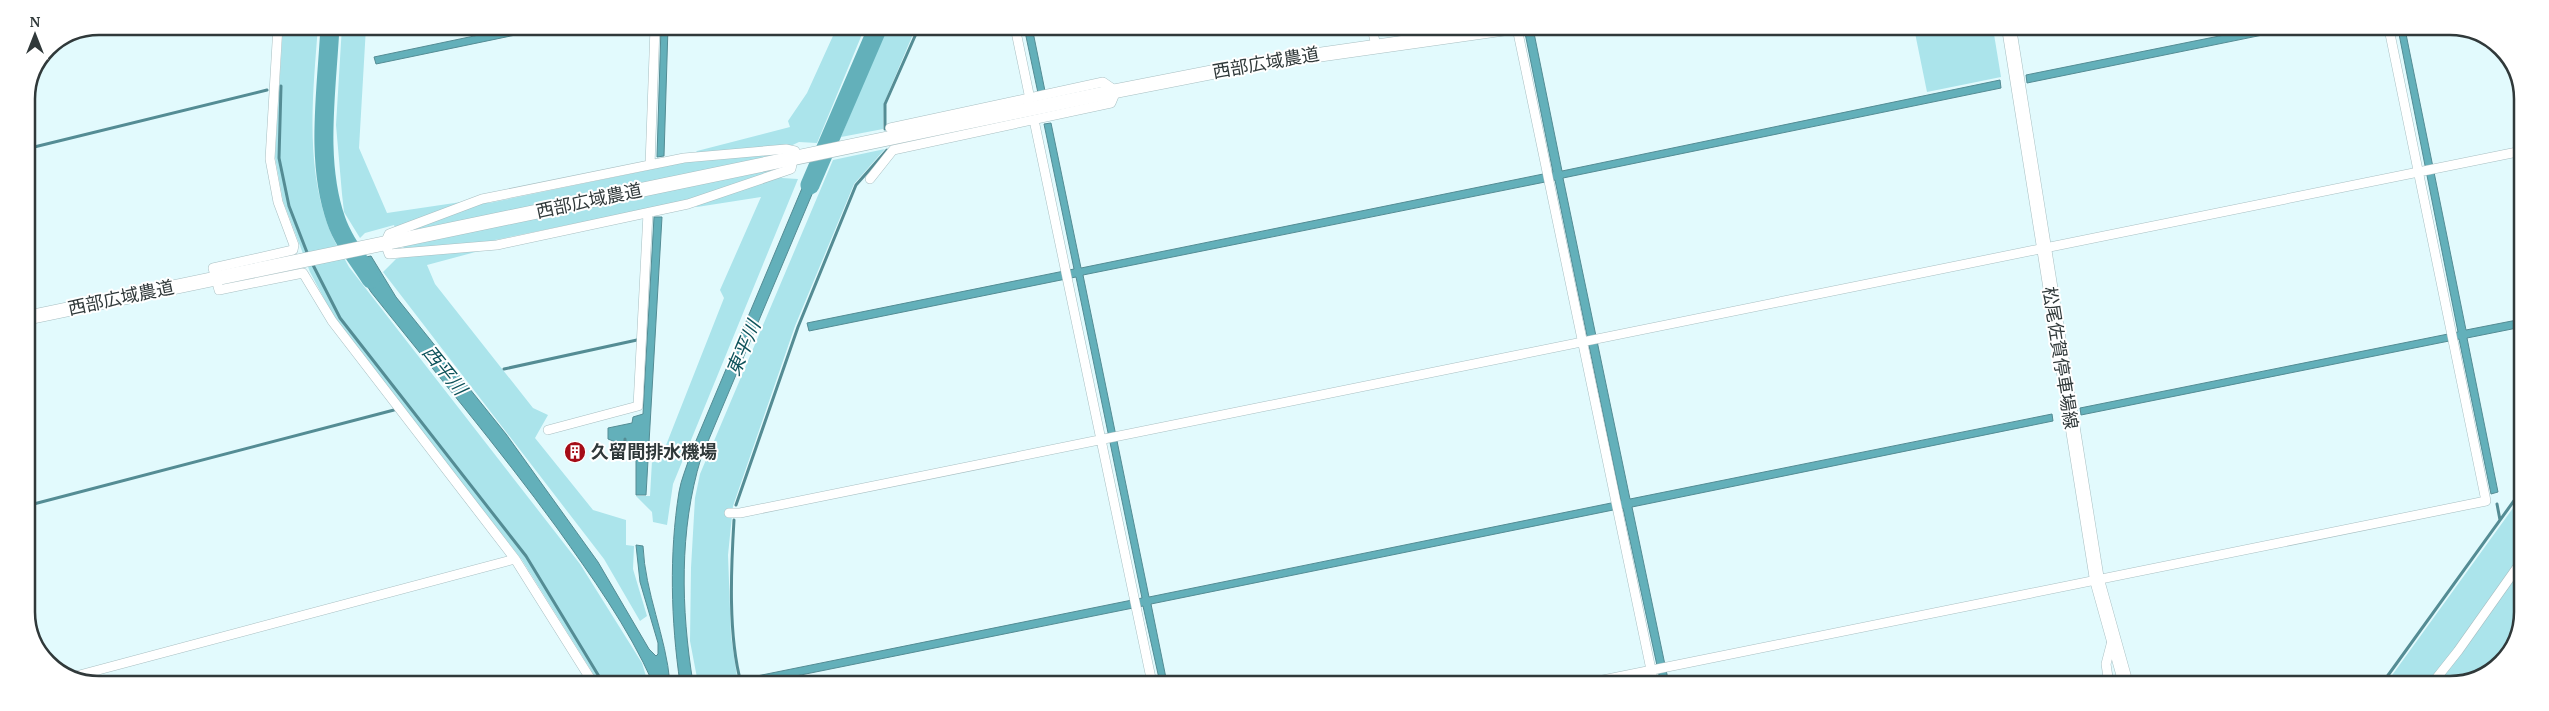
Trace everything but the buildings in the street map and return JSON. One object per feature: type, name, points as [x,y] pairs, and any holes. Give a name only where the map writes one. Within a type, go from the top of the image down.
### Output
[{"type":"street","points":[[277,35],[270,159],[278,202],[294,245],[293,250],[213,268],[219,290],[302,273],[332,321],[515,559],[589,676]]},
{"type":"street","points":[[650,165],[655,35]]},
{"type":"street","points":[[1016,35],[1030,99]]},
{"type":"street","points":[[1374,35],[1376,46]]},
{"type":"street","name":"西部広域農道","points":[[35,316],[1116,91],[1254,64],[1456,35]]},
{"type":"street","points":[[1518,35],[1652,676]]},
{"type":"street","name":"松尾佐賀停車場線","points":[[2009,35],[2097,580],[2123,676]]},
{"type":"street","points":[[1622,676],[2486,502],[2450,331],[2420,171],[2390,35]]},
{"type":"street","points":[[870,179],[893,150],[1111,103],[1116,91],[1103,82],[890,128]]},
{"type":"street","points":[[1034,120],[1104,438],[1151,676]]},
{"type":"street","points":[[786,149],[794,151],[791,169],[688,204],[648,213],[497,244],[389,254],[385,243],[389,234],[482,199],[650,165],[684,158],[786,149]]},
{"type":"street","points":[[729,513],[740,513],[2514,153]]},
{"type":"street","points":[[548,430],[638,406],[648,213]]},
{"type":"street","points":[[83,674],[515,559]]},
{"type":"street","points":[[2438,676],[2514,572]]},
{"type":"street","points":[[2108,676],[2106,664],[2112,640]]},
{"type":"shaded area","points":[[282,35],[317,35],[312,127],[313,152],[321,202],[330,231],[349,267],[580,564],[642,663],[646,676],[595,676],[522,560],[336,321],[310,272],[283,201],[275,157]]},
{"type":"shaded area","points":[[341,35],[366,35],[359,148],[387,213],[468,201],[489,203],[687,162],[697,151],[790,127],[788,121],[807,93],[833,35],[862,35],[817,143],[799,142],[771,155],[770,170],[782,178],[798,179],[673,484],[667,525],[653,522],[652,512],[636,496],[650,496],[652,461],[659,463],[724,298],[720,290],[761,197],[697,207],[690,200],[495,240],[483,250],[427,265],[435,284],[533,408],[548,415],[535,438],[593,510],[626,520],[626,545],[634,546],[633,569],[647,616],[640,621],[604,559],[383,272],[396,259],[407,256],[394,225],[365,233],[360,238],[344,212],[336,125]]},
{"type":"shaded area","points":[[883,35],[913,35],[884,103],[883,129],[841,137]]},
{"type":"shaded area","points":[[1915,35],[1994,35],[2001,77],[1927,92]]},
{"type":"shaded area","points":[[885,149],[854,184],[795,326],[733,506],[728,555],[731,636],[737,676],[697,676],[690,641],[691,568],[695,498],[700,474],[833,160]]},
{"type":"shaded area","points":[[2514,507],[2514,612],[2512,628],[2503,648],[2489,663],[2471,673],[2450,676],[2392,676]]},
{"type":"water","points":[[479,35],[516,35],[376,64],[374,57]]},
{"type":"water","points":[[661,35],[668,35],[664,156],[657,157]]},
{"type":"water","points":[[1026,35],[1034,35],[1045,91],[1038,93]]},
{"type":"water","points":[[1525,35],[1534,35],[1562,171],[2000,80],[2001,88],[1563,178],[1630,499],[2052,414],[2053,421],[1632,507],[1667,676],[1659,676],[1623,508],[1151,604],[1166,676],[1158,676],[1143,606],[796,676],[757,676],[1142,598],[1076,277],[809,331],[807,323],[1074,269],[1044,124],[1051,123],[1081,268],[1553,172]],"holes":[[[1555,180],[1621,501],[1149,597],[1083,275]]]},
{"type":"water","points":[[2224,35],[2263,35],[2027,83],[2026,75]]},
{"type":"water","points":[[2399,35],[2406,35],[2466,330],[2514,321],[2514,329],[2467,338],[2498,492],[2491,494],[2459,339],[2081,415],[2080,408],[2458,332]]},
{"type":"water","points":[[826,161],[701,458],[689,513],[684,570],[686,627],[692,676],[679,676],[672,588],[676,515],[681,482],[690,455],[813,162]]},
{"type":"water","points":[[654,217],[662,217],[646,495],[636,495],[636,444],[618,443],[608,439],[608,428],[632,423],[633,417],[643,414]]},
{"type":"water","points":[[371,256],[396,297],[506,434],[598,562],[649,649],[656,656],[658,654],[658,643],[640,582],[636,545],[643,546],[648,581],[669,676],[650,676],[621,622],[557,528],[489,438],[371,292],[351,260]]},
{"type":"waterway","name":"西平川","points":[[329,35],[324,149],[330,197],[336,220],[343,235],[371,279]]},
{"type":"waterway","name":"東平川","points":[[810,185],[875,35]]},
{"type":"waterway","points":[[885,129],[885,104],[915,35]]},
{"type":"waterway","points":[[281,86],[279,158],[289,206],[308,255]]},
{"type":"waterway","points":[[35,147],[267,90]]},
{"type":"waterway","points":[[736,505],[798,327],[856,185],[887,150]]},
{"type":"waterway","points":[[312,263],[340,318],[526,556],[599,676]]},
{"type":"waterway","points":[[504,369],[637,340]]},
{"type":"waterway","points":[[35,504],[394,410]]},
{"type":"waterway","points":[[625,439],[625,447]]},
{"type":"waterway","points":[[2387,676],[2514,501]]},
{"type":"waterway","points":[[2497,504],[2500,520]]},
{"type":"waterway","points":[[734,520],[731,602],[734,644],[740,676]]},
{"type":"place","name":"久留間排水機場","points":[[575,452]]}]
